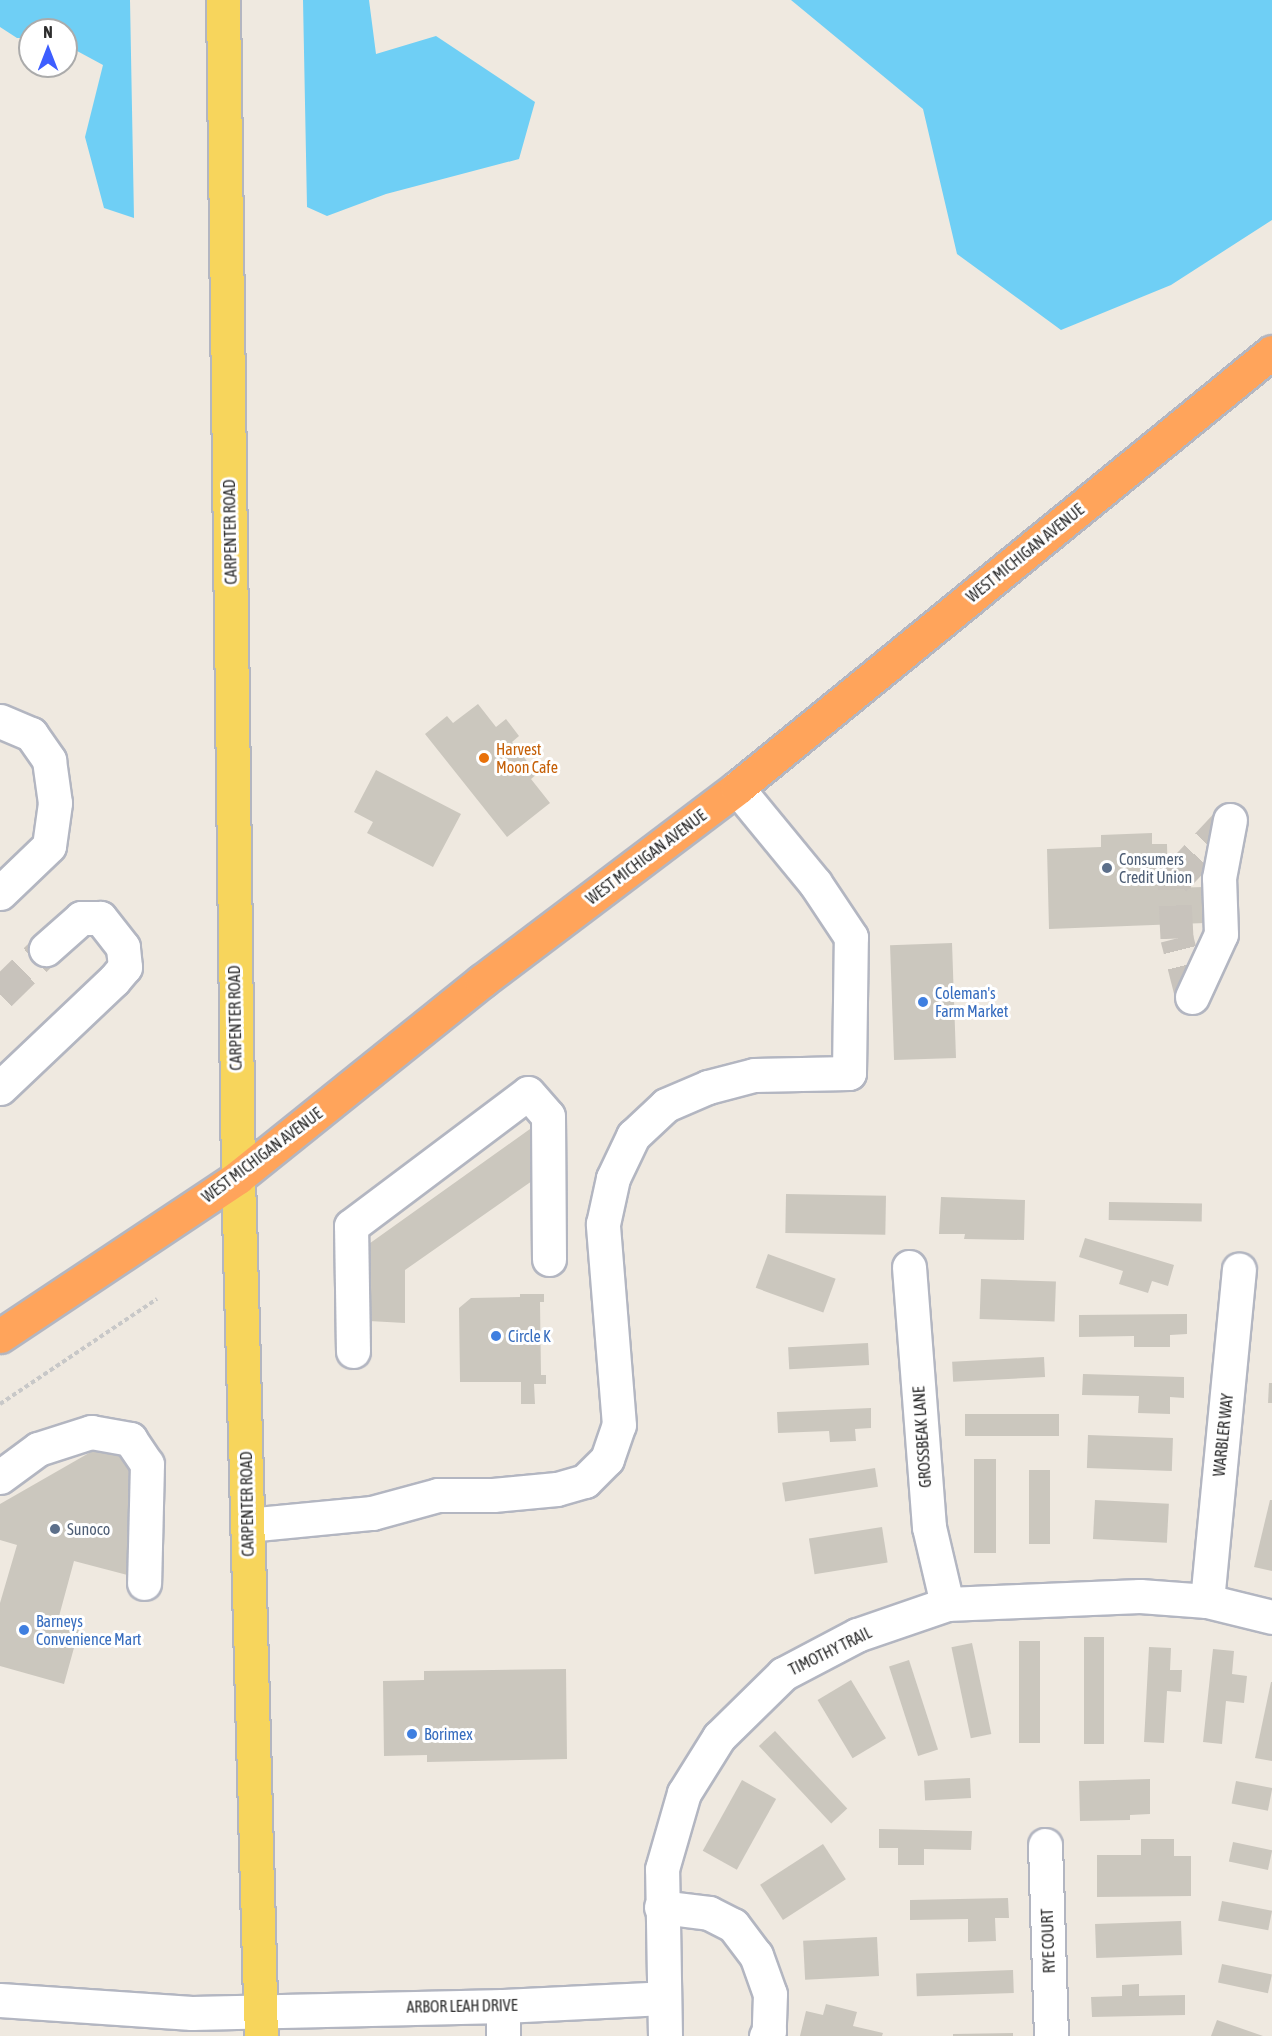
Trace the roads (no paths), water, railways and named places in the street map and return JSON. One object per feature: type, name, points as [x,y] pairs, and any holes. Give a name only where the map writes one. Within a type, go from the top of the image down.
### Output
[{"type":"highway","name":"WEST MICHIGAN AVENUE","points":[[0,1336],[238,1177],[482,981],[737,788],[1272,351]]},
{"type":"main road","name":"CARPENTER ROAD","points":[[223,0],[238,1177],[261,2024]]},
{"type":"street","points":[[0,721],[31,734],[49,760],[55,803],[49,846],[0,893]]},
{"type":"street","points":[[247,1525],[372,1513],[438,1495],[493,1495],[557,1489],[585,1481],[607,1459],[619,1425],[603,1224],[613,1178],[633,1136],[666,1105],[708,1087],[754,1075],[849,1073],[851,936],[815,883],[737,788]]},
{"type":"street","points":[[1192,997],[1221,933],[1219,878],[1230,820]]},
{"type":"street","points":[[0,1088],[125,967],[123,947],[100,918],[81,918],[46,950]]},
{"type":"street","points":[[353,1351],[351,1226],[528,1094],[548,1116],[549,1259]]},
{"type":"street","name":"GROSSBEAK LANE","points":[[909,1267],[929,1527],[947,1604]]},
{"type":"street","name":"WARBLER WAY","points":[[1207,1601],[1239,1270]]},
{"type":"street","points":[[0,1476],[38,1449],[91,1432],[130,1439],[147,1464],[144,1583]]},
{"type":"street","name":"TIMOTHY TRAIL","points":[[665,2036],[662,1869],[684,1793],[719,1737],[783,1674],[857,1635],[947,1604],[1140,1596],[1207,1601],[1272,1617]]},
{"type":"street","name":"RYE COURT","points":[[1045,1845],[1051,2036]]},
{"type":"street","points":[[661,1907],[709,1913],[733,1925],[756,1955],[770,1995],[769,2031],[766,2036]]},
{"type":"street","name":"ARBOR LEAH DRIVE","points":[[0,2000],[192,2013],[261,2024],[503,2021],[664,1998]]},
{"type":"water","points":[[0,0],[130,0],[134,218],[104,208],[85,137],[103,65],[78,51],[78,18],[18,18],[18,38],[0,27]]},
{"type":"water","points":[[303,0],[369,0],[376,54],[436,36],[535,102],[519,159],[386,194],[327,216],[307,207]]},
{"type":"water","points":[[791,0],[1272,0],[1272,220],[1171,285],[1061,330],[957,254],[923,109]]},
{"type":"tunnel","points":[[1192,997],[1177,938],[1174,880],[1230,820]]},
{"type":"tunnel","points":[[0,994],[46,949]]},
{"type":"place","name":"Harvest Moon Cafe","points":[[484,758]]},
{"type":"place","name":"Consumers Credit Union","points":[[1107,868]]},
{"type":"place","name":"Coleman's Farm Market","points":[[923,1002]]},
{"type":"place","name":"Circle K","points":[[496,1336]]},
{"type":"place","name":"Sunoco","points":[[55,1529]]},
{"type":"place","name":"Barneys Convenience Mart","points":[[24,1630]]},
{"type":"place","name":"Borimex","points":[[412,1734]]}]
